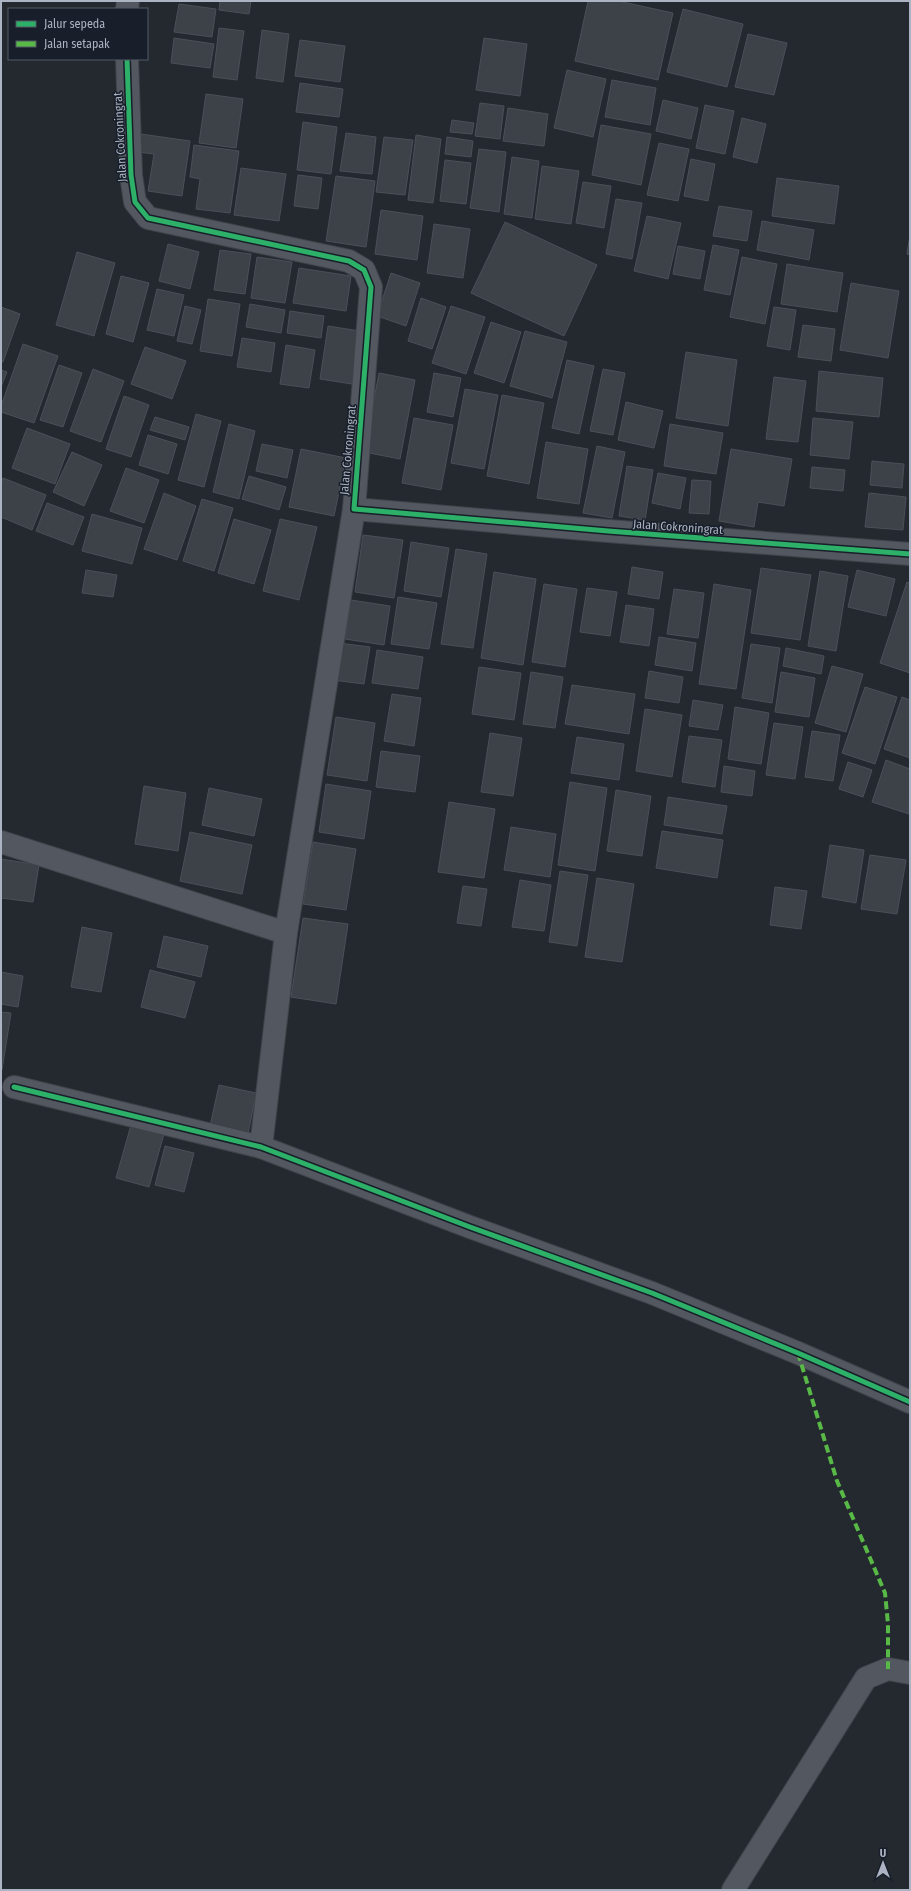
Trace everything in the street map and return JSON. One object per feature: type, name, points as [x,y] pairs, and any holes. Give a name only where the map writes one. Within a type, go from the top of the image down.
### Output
[{"type":"street","name":"Jalan Cokroningrat","points":[[126,60],[131,176],[135,202],[148,218],[349,261],[364,270],[371,287],[354,509],[608,531],[910,554]]},
{"type":"street","points":[[261,1147],[286,933],[354,509]]},
{"type":"street","points":[[1,842],[286,933]]},
{"type":"street","points":[[14,1087],[261,1147],[470,1227],[652,1293],[798,1353],[910,1402]]},
{"type":"street","points":[[733,1890],[866,1678],[888,1669],[910,1673]]},
{"type":"building","points":[[220,1],[251,1],[249,14],[219,10]]},
{"type":"building","points":[[588,1],[618,1],[673,13],[658,80],[575,61]]},
{"type":"building","points":[[179,4],[216,9],[212,37],[174,32]]},
{"type":"building","points":[[683,9],[743,24],[727,87],[667,72]]},
{"type":"building","points":[[219,28],[244,31],[237,80],[213,77]]},
{"type":"building","points":[[262,30],[289,34],[283,82],[256,78]]},
{"type":"building","points":[[748,34],[787,43],[774,95],[735,87]]},
{"type":"building","points":[[174,38],[214,44],[210,68],[171,63]]},
{"type":"building","points":[[484,38],[527,44],[520,96],[476,90]]},
{"type":"building","points":[[300,40],[345,46],[340,82],[295,76]]},
{"type":"building","points":[[567,70],[606,79],[593,137],[554,128]]},
{"type":"building","points":[[612,80],[656,88],[650,125],[605,117]]},
{"type":"building","points":[[300,83],[343,89],[339,117],[296,112]]},
{"type":"building","points":[[206,94],[243,99],[236,148],[199,143]]},
{"type":"building","points":[[663,100],[698,108],[691,139],[656,131]]},
{"type":"building","points":[[480,103],[504,106],[500,139],[475,136]]},
{"type":"building","points":[[705,105],[734,111],[725,154],[696,148]]},
{"type":"building","points":[[508,108],[548,114],[544,146],[503,141]]},
{"type":"building","points":[[742,118],[766,124],[757,163],[733,157]]},
{"type":"building","points":[[452,120],[474,123],[472,134],[450,132]]},
{"type":"building","points":[[303,122],[337,127],[331,174],[297,170]]},
{"type":"building","points":[[601,125],[651,134],[641,185],[592,175]]},
{"type":"building","points":[[346,133],[376,137],[372,174],[340,171]]},
{"type":"building","points":[[141,134],[190,141],[182,196],[148,191],[154,154],[138,152]]},
{"type":"building","points":[[416,135],[441,139],[433,203],[408,200]]},
{"type":"building","points":[[384,137],[413,140],[405,195],[376,192]]},
{"type":"building","points":[[447,137],[473,141],[471,157],[445,154]]},
{"type":"building","points":[[659,143],[689,149],[678,201],[647,195]]},
{"type":"building","points":[[194,145],[239,151],[230,213],[196,209],[200,179],[190,177]]},
{"type":"building","points":[[479,149],[506,152],[499,212],[470,208]]},
{"type":"building","points":[[512,157],[539,161],[532,218],[504,214]]},
{"type":"building","points":[[691,159],[715,164],[708,201],[684,196]]},
{"type":"building","points":[[445,160],[471,163],[466,204],[440,201]]},
{"type":"building","points":[[542,166],[579,171],[571,224],[535,219]]},
{"type":"building","points":[[241,168],[286,174],[279,221],[234,215]]},
{"type":"building","points":[[298,175],[322,178],[318,209],[294,206]]},
{"type":"building","points":[[336,176],[375,181],[366,247],[326,241]]},
{"type":"building","points":[[777,178],[839,186],[834,224],[772,216]]},
{"type":"building","points":[[583,182],[611,186],[604,228],[576,223]]},
{"type":"building","points":[[616,199],[642,203],[632,259],[606,254]]},
{"type":"building","points":[[719,206],[752,211],[747,241],[713,236]]},
{"type":"building","points":[[381,210],[423,216],[417,260],[375,254]]},
{"type":"building","points":[[647,216],[681,223],[668,279],[634,271]]},
{"type":"building","points":[[762,221],[814,230],[809,260],[757,250]]},
{"type":"building","points":[[505,222],[597,265],[564,336],[471,293]]},
{"type":"building","points":[[434,224],[470,229],[463,278],[427,273]]},
{"type":"building","points":[[910,235],[910,255],[907,254]]},
{"type":"building","points":[[168,244],[199,252],[190,289],[159,281]]},
{"type":"building","points":[[713,245],[739,250],[730,295],[704,290]]},
{"type":"building","points":[[678,246],[705,251],[700,279],[673,274]]},
{"type":"building","points":[[220,250],[251,254],[245,294],[214,290]]},
{"type":"building","points":[[77,252],[115,263],[94,336],[56,325]]},
{"type":"building","points":[[257,257],[292,262],[285,303],[251,298]]},
{"type":"building","points":[[742,257],[777,264],[765,324],[730,317]]},
{"type":"building","points":[[787,264],[843,273],[837,312],[781,304]]},
{"type":"building","points":[[299,268],[351,276],[346,311],[293,303]]},
{"type":"building","points":[[391,273],[420,283],[406,326],[377,316]]},
{"type":"building","points":[[121,276],[149,283],[133,342],[106,334]]},
{"type":"building","points":[[851,283],[899,291],[888,358],[840,350]]},
{"type":"building","points":[[157,289],[184,295],[174,336],[147,330]]},
{"type":"building","points":[[421,298],[446,307],[432,349],[408,341]]},
{"type":"building","points":[[208,299],[240,304],[232,356],[200,351]]},
{"type":"building","points":[[250,304],[285,310],[281,333],[246,327]]},
{"type":"building","points":[[185,306],[201,310],[192,344],[177,341]]},
{"type":"building","points":[[451,306],[485,317],[466,374],[432,363]]},
{"type":"building","points":[[1,307],[20,314],[3,362],[1,362]]},
{"type":"building","points":[[774,307],[796,310],[790,350],[767,346]]},
{"type":"building","points":[[290,311],[324,316],[321,338],[287,333]]},
{"type":"building","points":[[491,322],[521,332],[504,383],[474,373]]},
{"type":"building","points":[[803,325],[835,329],[831,361],[798,357]]},
{"type":"building","points":[[328,326],[360,331],[352,384],[320,379]]},
{"type":"building","points":[[525,331],[567,342],[552,398],[510,386]]},
{"type":"building","points":[[242,338],[275,343],[271,372],[237,367]]},
{"type":"building","points":[[23,344],[58,356],[34,423],[1,412],[1,406]]},
{"type":"building","points":[[286,345],[315,350],[309,388],[280,384]]},
{"type":"building","points":[[145,347],[186,361],[172,399],[131,384]]},
{"type":"building","points":[[686,352],[737,360],[728,426],[676,418]]},
{"type":"building","points":[[567,360],[594,366],[579,434],[552,428]]},
{"type":"building","points":[[59,365],[82,373],[63,427],[40,420]]},
{"type":"building","points":[[93,369],[124,381],[101,442],[70,431]]},
{"type":"building","points":[[603,369],[625,373],[613,435],[590,431]]},
{"type":"building","points":[[1,370],[7,372],[1,387]]},
{"type":"building","points":[[819,371],[883,378],[879,417],[816,411]]},
{"type":"building","points":[[379,373],[415,380],[400,459],[364,452]]},
{"type":"building","points":[[434,373],[461,378],[453,417],[427,412]]},
{"type":"building","points":[[774,377],[806,381],[798,442],[766,439]]},
{"type":"building","points":[[465,389],[498,395],[484,469],[451,463]]},
{"type":"building","points":[[502,395],[544,403],[529,484],[487,476]]},
{"type":"building","points":[[124,396],[149,405],[131,457],[106,449]]},
{"type":"building","points":[[626,402],[663,411],[654,448],[618,440]]},
{"type":"building","points":[[196,414],[221,421],[204,487],[178,480]]},
{"type":"building","points":[[155,417],[189,427],[185,440],[150,430]]},
{"type":"building","points":[[414,418],[453,425],[441,490],[402,483]]},
{"type":"building","points":[[813,418],[853,422],[849,459],[810,455]]},
{"type":"building","points":[[229,424],[255,431],[239,499],[213,492]]},
{"type":"building","points":[[670,424],[723,433],[716,474],[664,466]]},
{"type":"building","points":[[27,428],[70,444],[55,484],[12,468]]},
{"type":"building","points":[[148,435],[177,444],[168,474],[139,465]]},
{"type":"building","points":[[546,442],[588,449],[579,504],[537,498]]},
{"type":"building","points":[[262,444],[293,450],[287,478],[256,471]]},
{"type":"building","points":[[597,446],[625,452],[612,518],[583,513]]},
{"type":"building","points":[[301,449],[346,458],[334,516],[289,507]]},
{"type":"building","points":[[731,449],[792,459],[784,506],[758,502],[754,527],[719,521]]},
{"type":"building","points":[[72,452],[102,465],[84,506],[53,492]]},
{"type":"building","points":[[872,461],[904,464],[902,488],[870,485]]},
{"type":"building","points":[[627,466],[653,470],[645,520],[619,516]]},
{"type":"building","points":[[812,467],[845,470],[843,491],[810,488]]},
{"type":"building","points":[[126,468],[159,480],[144,523],[110,511]]},
{"type":"building","points":[[658,473],[686,478],[680,509],[652,503]]},
{"type":"building","points":[[249,476],[286,487],[279,510],[242,499]]},
{"type":"building","points":[[3,478],[46,495],[32,530],[1,517],[1,484]]},
{"type":"building","points":[[692,480],[711,481],[709,514],[689,513]]},
{"type":"building","points":[[164,493],[196,506],[177,560],[144,549]]},
{"type":"building","points":[[869,493],[906,497],[903,530],[865,527]]},
{"type":"building","points":[[202,499],[233,508],[214,571],[183,561]]},
{"type":"building","points":[[47,503],[84,517],[73,545],[36,531]]},
{"type":"building","points":[[92,514],[142,528],[132,564],[82,551]]},
{"type":"building","points":[[234,519],[271,530],[254,584],[218,573]]},
{"type":"building","points":[[280,519],[317,527],[299,600],[263,591]]},
{"type":"building","points":[[363,535],[403,540],[394,598],[355,592]]},
{"type":"building","points":[[411,542],[449,548],[441,597],[404,591]]},
{"type":"building","points":[[456,549],[487,554],[473,648],[441,644]]},
{"type":"building","points":[[632,567],[663,572],[659,599],[628,594]]},
{"type":"building","points":[[761,568],[811,575],[800,640],[751,633]]},
{"type":"building","points":[[86,570],[117,575],[113,597],[82,593]]},
{"type":"building","points":[[857,570],[895,579],[886,616],[848,607]]},
{"type":"building","points":[[820,571],[848,576],[836,651],[808,646]]},
{"type":"building","points":[[494,572],[536,579],[523,665],[481,658]]},
{"type":"building","points":[[907,582],[910,583],[910,673],[880,663]]},
{"type":"building","points":[[544,584],[577,589],[565,667],[532,662]]},
{"type":"building","points":[[714,584],[751,590],[736,689],[699,684]]},
{"type":"building","points":[[587,588],[617,592],[610,636],[580,632]]},
{"type":"building","points":[[674,589],[704,593],[698,638],[667,634]]},
{"type":"building","points":[[398,597],[437,603],[429,649],[391,644]]},
{"type":"building","points":[[351,600],[390,606],[384,645],[345,639]]},
{"type":"building","points":[[626,605],[654,609],[649,646],[620,642]]},
{"type":"building","points":[[659,637],[696,643],[692,671],[655,665]]},
{"type":"building","points":[[339,643],[370,647],[364,684],[333,680]]},
{"type":"building","points":[[751,644],[780,648],[772,703],[742,698]]},
{"type":"building","points":[[786,648],[824,656],[821,674],[783,666]]},
{"type":"building","points":[[377,650],[423,657],[418,689],[372,683]]},
{"type":"building","points":[[832,666],[863,674],[846,732],[815,723]]},
{"type":"building","points":[[479,667],[521,673],[514,720],[472,714]]},
{"type":"building","points":[[649,671],[683,677],[679,703],[645,698]]},
{"type":"building","points":[[531,672],[563,677],[555,728],[523,724]]},
{"type":"building","points":[[781,672],[815,678],[809,717],[775,712]]},
{"type":"building","points":[[572,685],[635,694],[629,734],[565,724]]},
{"type":"building","points":[[865,687],[897,697],[875,764],[842,753]]},
{"type":"building","points":[[392,694],[421,698],[414,746],[384,741]]},
{"type":"building","points":[[902,697],[910,700],[910,758],[884,749]]},
{"type":"building","points":[[693,700],[723,705],[718,730],[689,726]]},
{"type":"building","points":[[735,707],[769,713],[761,764],[728,759]]},
{"type":"building","points":[[645,709],[682,715],[672,777],[636,771]]},
{"type":"building","points":[[336,717],[375,723],[367,781],[327,775]]},
{"type":"building","points":[[774,723],[803,727],[795,779],[766,775]]},
{"type":"building","points":[[812,731],[840,735],[833,781],[805,777]]},
{"type":"building","points":[[490,733],[522,738],[513,796],[481,792]]},
{"type":"building","points":[[689,736],[722,740],[715,787],[682,782]]},
{"type":"building","points":[[577,737],[624,744],[619,780],[571,773]]},
{"type":"building","points":[[381,751],[420,756],[415,792],[376,787]]},
{"type":"building","points":[[886,760],[910,769],[909,814],[872,802]]},
{"type":"building","points":[[848,762],[872,770],[863,797],[839,789]]},
{"type":"building","points":[[724,766],[755,771],[752,796],[721,792]]},
{"type":"building","points":[[570,782],[607,788],[595,871],[558,865]]},
{"type":"building","points":[[326,784],[371,791],[364,839],[319,832]]},
{"type":"building","points":[[144,786],[186,793],[178,851],[135,844]]},
{"type":"building","points":[[209,788],[262,799],[254,836],[202,825]]},
{"type":"building","points":[[616,790],[651,796],[642,856],[607,851]]},
{"type":"building","points":[[668,797],[727,806],[722,834],[664,825]]},
{"type":"building","points":[[449,802],[495,809],[484,878],[438,872]]},
{"type":"building","points":[[511,827],[556,834],[550,877],[504,870]]},
{"type":"building","points":[[662,831],[723,840],[717,878],[656,868]]},
{"type":"building","points":[[190,832],[252,845],[242,894],[180,881]]},
{"type":"building","points":[[313,842],[356,849],[346,910],[303,904]]},
{"type":"building","points":[[830,845],[864,850],[856,903],[822,897]]},
{"type":"building","points":[[870,855],[906,860],[897,914],[861,909]]},
{"type":"building","points":[[1,859],[39,865],[33,902],[1,898]]},
{"type":"building","points":[[560,871],[588,875],[577,946],[549,942]]},
{"type":"building","points":[[597,878],[634,884],[622,962],[585,957]]},
{"type":"building","points":[[520,880],[551,885],[544,931],[512,927]]},
{"type":"building","points":[[463,886],[487,889],[481,926],[457,923]]},
{"type":"building","points":[[775,887],[807,891],[801,929],[770,925]]},
{"type":"building","points":[[303,918],[348,924],[336,1004],[291,997]]},
{"type":"building","points":[[82,927],[112,933],[101,992],[71,987]]},
{"type":"building","points":[[164,936],[208,946],[201,977],[157,967]]},
{"type":"building","points":[[150,970],[195,982],[185,1018],[141,1007]]},
{"type":"building","points":[[1,972],[23,976],[18,1007],[1,1004]]},
{"type":"building","points":[[1,1012],[11,1013],[2,1070],[1,1069]]},
{"type":"building","points":[[219,1085],[256,1093],[248,1134],[210,1126]]},
{"type":"building","points":[[131,1125],[164,1134],[149,1187],[116,1178]]},
{"type":"building","points":[[165,1146],[194,1153],[184,1192],[155,1185]]},
{"type":"marked path","points":[[798,1353],[837,1481],[885,1593],[888,1624],[888,1669]]},
{"type":"cycle path","points":[[127,60],[131,175],[135,202],[148,218],[349,261],[364,270],[371,287],[354,509],[608,531],[910,554]]},
{"type":"cycle path","points":[[14,1087],[261,1147],[470,1227],[652,1293],[798,1353],[910,1402]]}]
